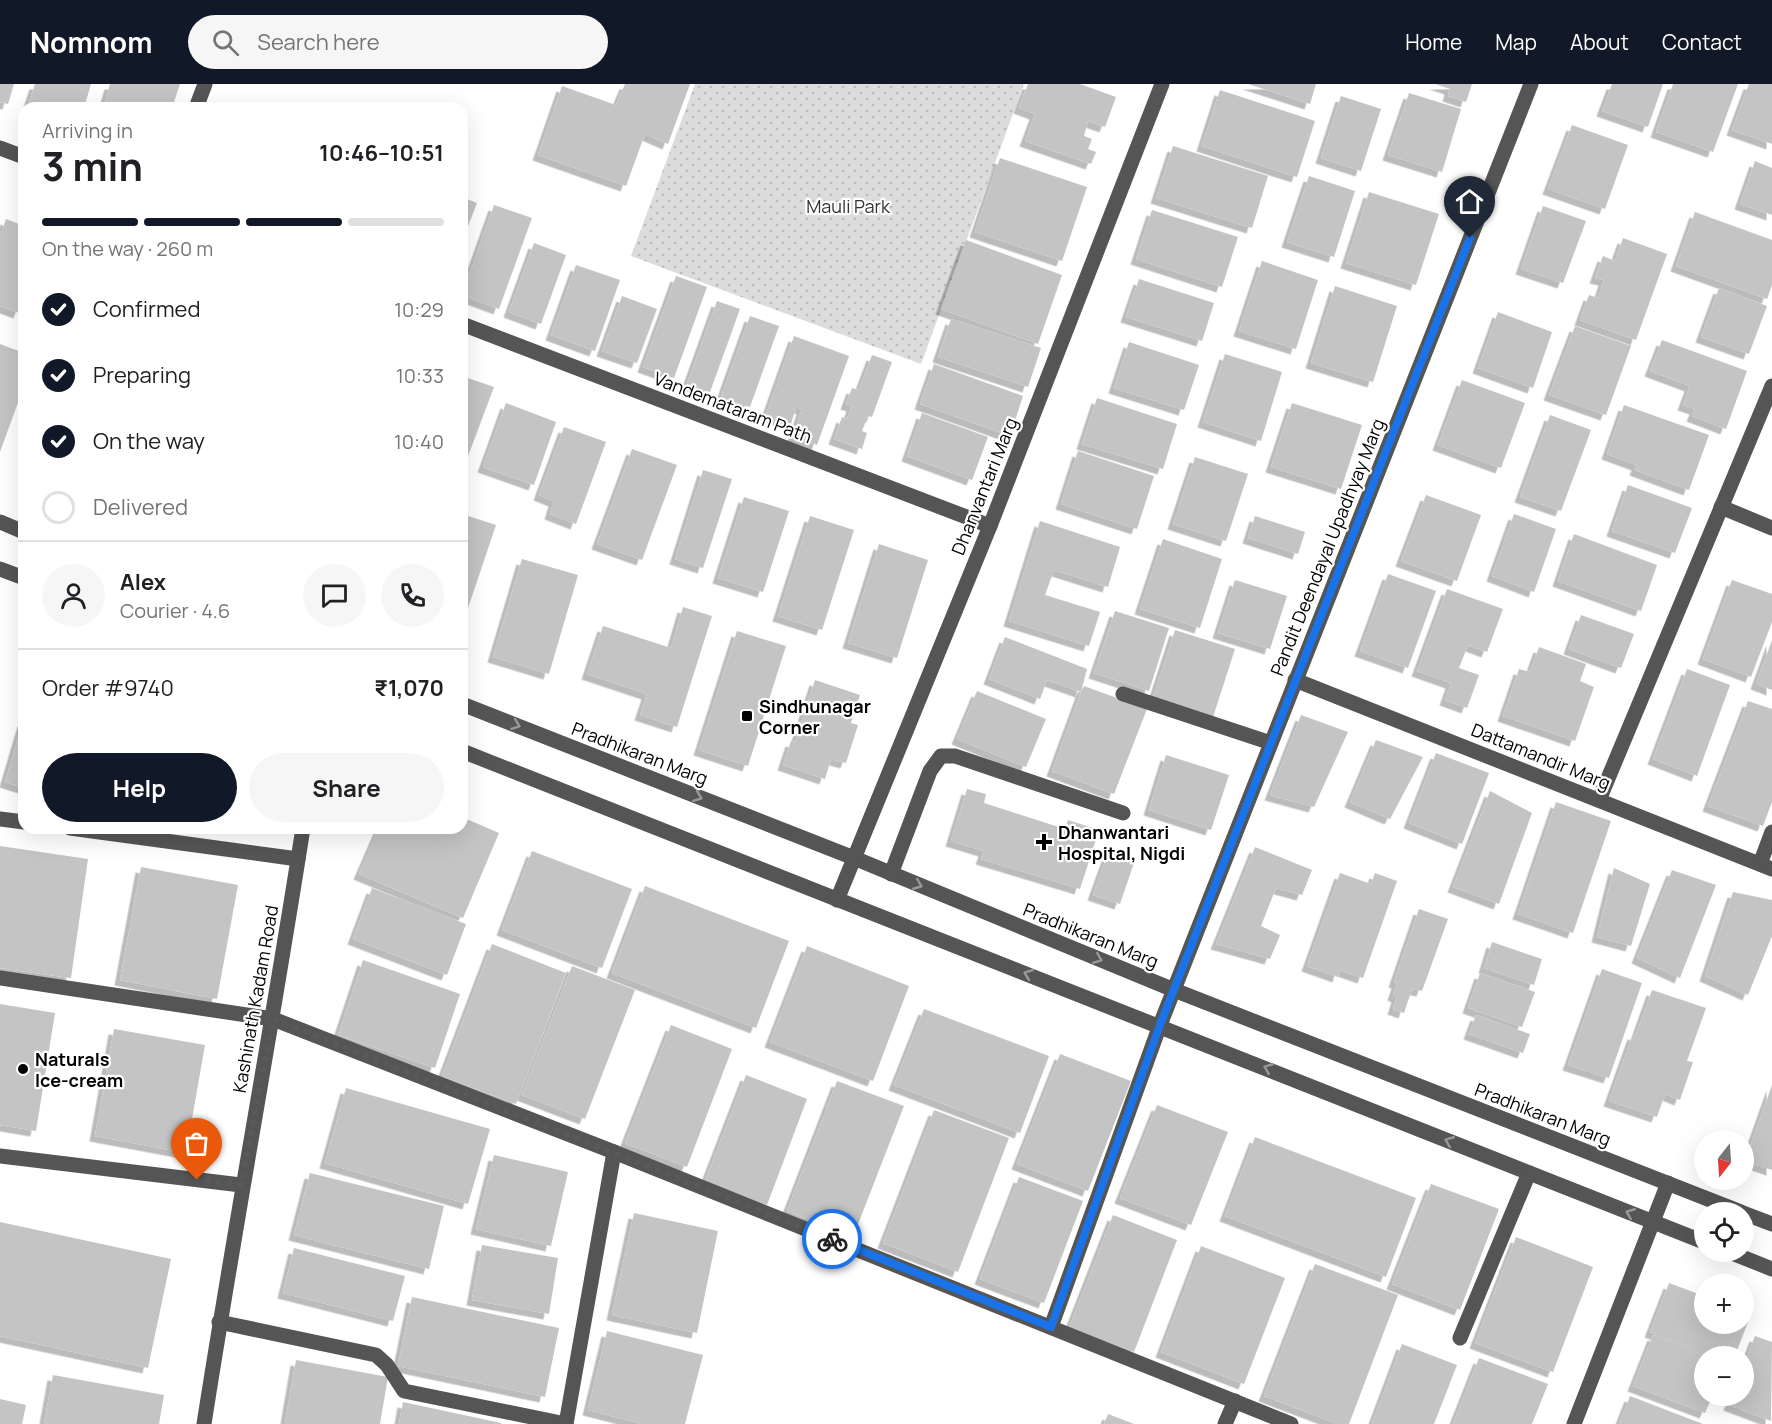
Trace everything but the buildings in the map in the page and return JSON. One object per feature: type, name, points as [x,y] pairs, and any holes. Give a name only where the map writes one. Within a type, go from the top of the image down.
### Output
[{"type":"street","points":[[198,102],[205,84]]},
{"type":"street","name":"Dhanvantari Marg","points":[[837,900],[990,526],[1162,84]]},
{"type":"street","name":"Pandit Deendayal Upadhyay Marg","points":[[1051,1327],[1160,1025],[1531,84]]},
{"type":"street","points":[[0,148],[18,155]]},
{"type":"street","name":"Vandemataram Path","points":[[468,326],[990,526]]},
{"type":"street","points":[[1599,800],[1772,386]]},
{"type":"street","points":[[1721,507],[1772,528]]},
{"type":"street","points":[[0,522],[18,530]]},
{"type":"street","points":[[1,573],[18,577]]},
{"type":"street","name":"Dattamandir Marg","points":[[1295,680],[1766,866]]},
{"type":"street","points":[[1124,694],[1270,743]]},
{"type":"street","name":"Pradhikaran Marg","points":[[468,706],[854,858],[1174,990],[1716,1202]]},
{"type":"street","points":[[468,753],[1694,1238]]},
{"type":"street","points":[[891,874],[930,771],[940,756],[955,756],[1123,813]]},
{"type":"street","points":[[0,819],[18,821]]},
{"type":"street","points":[[1766,866],[1772,832]]},
{"type":"street","points":[[114,834],[298,859]]},
{"type":"street","name":"Kashinath Kadam Road","points":[[204,1424],[241,1185],[273,1019],[302,834]]},
{"type":"street","points":[[0,978],[273,1019],[614,1152],[1291,1424]]},
{"type":"street","points":[[219,1322],[376,1355],[387,1365],[404,1391],[566,1424],[614,1152]]},
{"type":"street","points":[[0,1156],[241,1185]]},
{"type":"street","points":[[1460,1338],[1529,1173]]},
{"type":"street","points":[[1574,1424],[1668,1184]]},
{"type":"street","name":"Pradhikaran Marg","points":[[1754,1217],[1772,1224]]},
{"type":"street","points":[[1754,1262],[1772,1269]]},
{"type":"street","points":[[1225,1424],[1235,1401]]},
{"type":"green space","name":"Mauli Park","points":[[695,84],[1024,84],[921,364],[631,256]]},
{"type":"way so far","points":[[197,1180],[241,1185],[273,1019],[832,1239]]},
{"type":"place","name":"Sindhunagar Corner","points":[[747,716]]},
{"type":"place","name":"Dhanwantari Hospital, Nigdi","points":[[1044,842]]},
{"type":"place","name":"Naturals Ice-cream","points":[[23,1069]]},
{"type":"route","points":[[832,1239],[1051,1327],[1160,1025],[1470,238]]}]
